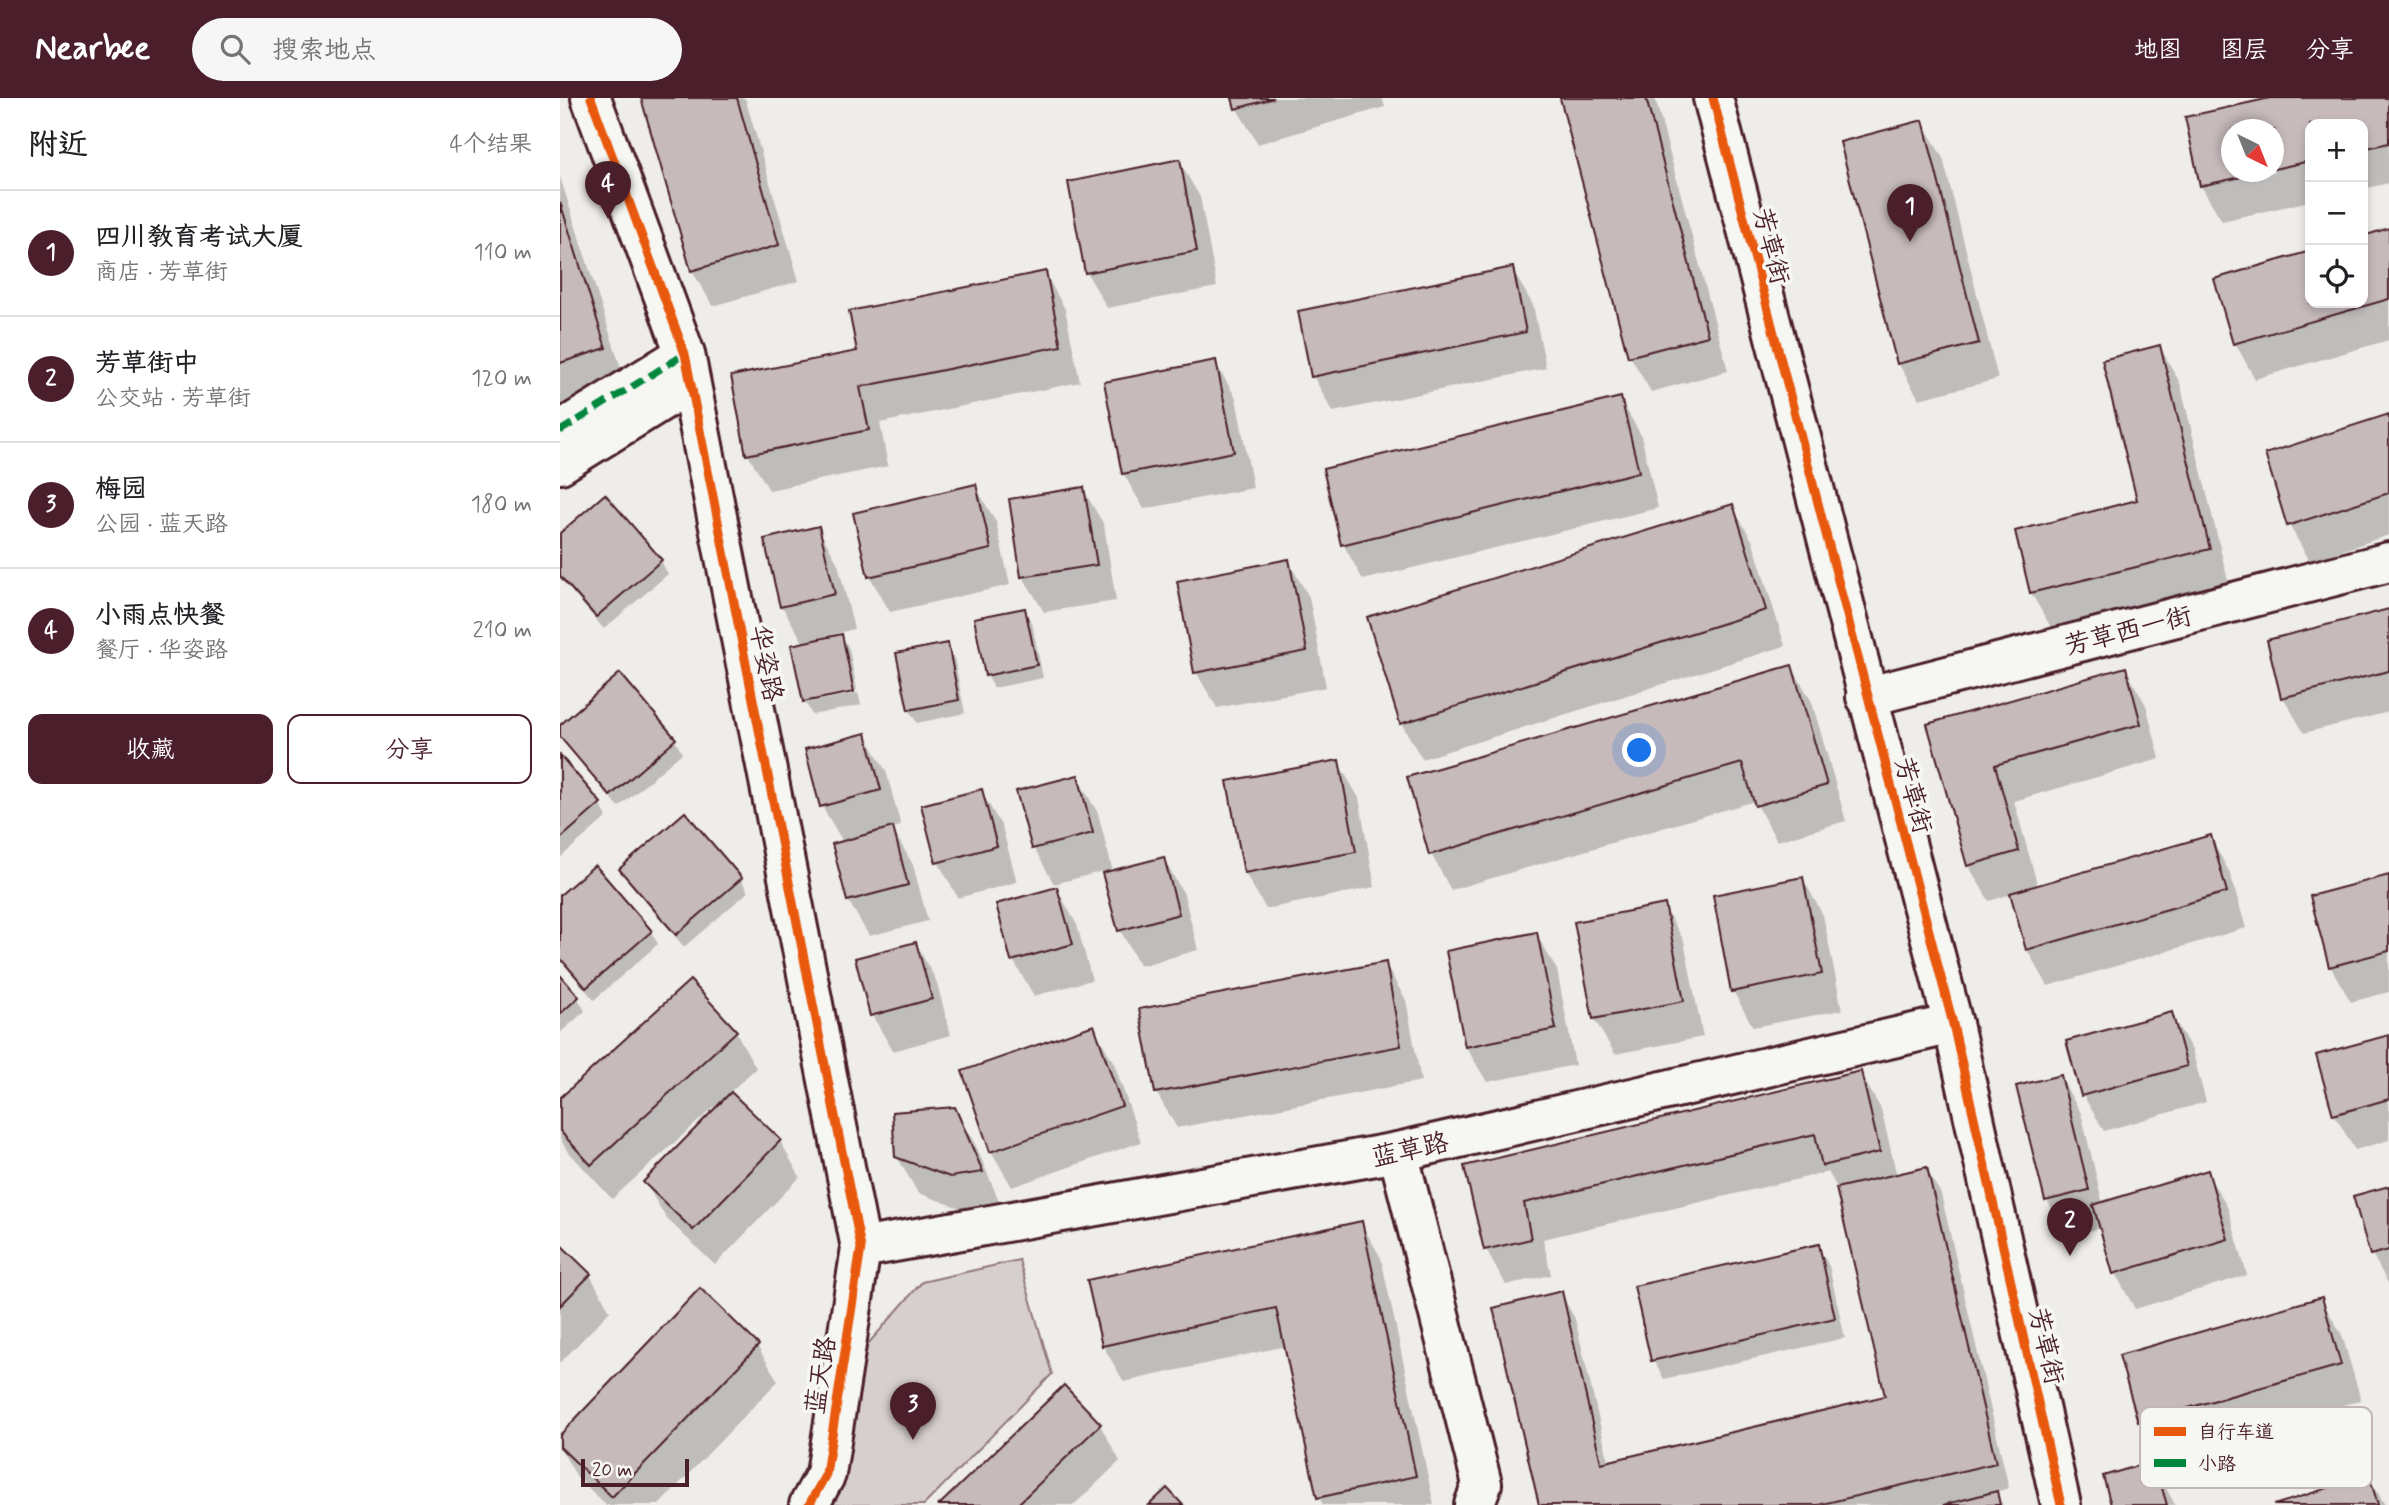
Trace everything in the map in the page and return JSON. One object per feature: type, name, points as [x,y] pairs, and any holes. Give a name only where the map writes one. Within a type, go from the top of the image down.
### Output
[{"type":"street","name":"华姿路","points":[[591,98],[688,368],[862,1248]]},
{"type":"street","name":"芳草街","points":[[1713,98],[1866,697],[1953,1024],[2061,1505]]},
{"type":"street","points":[[560,431],[688,368]]},
{"type":"street","points":[[560,464],[688,368]]},
{"type":"street","name":"芳草西一街","points":[[1866,697],[2389,562]]},
{"type":"street","name":"蓝草路","points":[[862,1248],[1398,1152],[1953,1024]]},
{"type":"street","points":[[1398,1152],[1482,1484],[1474,1505]]},
{"type":"street","name":"蓝天路","points":[[809,1505],[825,1474],[862,1248]]},
{"type":"shaded area","points":[[1019,1260],[1052,1374],[924,1505],[817,1505],[867,1345],[922,1282]]},
{"type":"building","points":[[641,98],[737,98],[779,245],[691,271]]},
{"type":"building","points":[[1232,98],[1274,98],[1235,109]]},
{"type":"building","points":[[1560,98],[1646,98],[1708,336],[1628,357]]},
{"type":"building","points":[[2270,98],[2389,98],[2389,143],[2368,148],[2368,119],[2305,119],[2305,162],[2284,167],[2284,119],[2221,119],[2221,181],[2200,186],[2185,117]]},
{"type":"building","points":[[1923,120],[1979,343],[1897,364],[1840,142]]},
{"type":"building","points":[[1180,159],[1197,251],[1085,273],[1068,182]]},
{"type":"building","points":[[560,202],[606,348],[560,363]]},
{"type":"building","points":[[2389,228],[2389,299],[2368,305],[2368,245],[2368,234]]},
{"type":"building","points":[[2305,252],[2305,308],[2358,308],[2233,344],[2214,279]]},
{"type":"building","points":[[1513,267],[1526,332],[1311,377],[1298,311]]},
{"type":"building","points":[[1046,271],[1061,346],[860,387],[869,430],[746,455],[731,376],[857,351],[849,311]]},
{"type":"building","points":[[2160,345],[2210,549],[2030,593],[2015,531],[2137,500],[2102,360]]},
{"type":"building","points":[[1216,360],[1234,452],[1122,474],[1104,382]]},
{"type":"building","points":[[1621,397],[1639,472],[1341,545],[1323,469]]},
{"type":"building","points":[[2389,414],[2389,493],[2287,526],[2265,454]]},
{"type":"building","points":[[976,484],[991,549],[868,577],[853,513]]},
{"type":"building","points":[[1084,487],[1097,565],[1021,577],[1009,499]]},
{"type":"building","points":[[605,494],[662,560],[596,617],[560,576],[560,533]]},
{"type":"building","points":[[1733,504],[1766,610],[1400,724],[1367,617]]},
{"type":"building","points":[[819,526],[835,594],[780,607],[764,539]]},
{"type":"building","points":[[1289,559],[1307,651],[1194,673],[1177,581]]},
{"type":"building","points":[[1025,608],[1037,665],[985,676],[974,618]]},
{"type":"building","points":[[2389,609],[2389,671],[2281,698],[2267,640]]},
{"type":"building","points":[[842,634],[854,692],[803,702],[791,645]]},
{"type":"building","points":[[948,643],[959,700],[908,710],[896,653]]},
{"type":"building","points":[[1792,665],[1827,785],[1755,806],[1742,763],[1429,855],[1407,777]]},
{"type":"building","points":[[2126,667],[2141,724],[1995,765],[2019,851],[1967,866],[1927,724]]},
{"type":"building","points":[[620,673],[676,739],[610,796],[560,737],[560,725]]},
{"type":"building","points":[[866,733],[881,790],[820,807],[805,749]]},
{"type":"building","points":[[560,755],[601,803],[560,839]]},
{"type":"building","points":[[1339,760],[1356,852],[1244,873],[1227,781]]},
{"type":"building","points":[[1078,775],[1093,833],[1032,849],[1016,791]]},
{"type":"building","points":[[982,789],[997,846],[936,863],[921,805]]},
{"type":"building","points":[[685,812],[742,878],[676,935],[619,869]]},
{"type":"building","points":[[893,827],[908,885],[847,901],[832,844]]},
{"type":"building","points":[[2211,835],[2227,892],[2026,950],[2010,893]]},
{"type":"building","points":[[1164,857],[1179,914],[1118,931],[1102,873]]},
{"type":"building","points":[[595,865],[652,931],[586,988],[560,958],[560,895]]},
{"type":"building","points":[[2389,875],[2389,951],[2329,967],[2310,896]]},
{"type":"building","points":[[1803,877],[1822,974],[1731,992],[1713,895]]},
{"type":"building","points":[[1057,887],[1073,944],[1011,961],[996,904]]},
{"type":"building","points":[[1665,904],[1684,1001],[1593,1019],[1574,922]]},
{"type":"building","points":[[1537,932],[1556,1029],[1465,1047],[1446,951]]},
{"type":"building","points":[[916,942],[932,999],[870,1016],[855,958]]},
{"type":"building","points":[[1386,962],[1401,1046],[1155,1093],[1139,1009]]},
{"type":"building","points":[[560,975],[579,997],[560,1014]]},
{"type":"building","points":[[690,980],[737,1031],[591,1165],[560,1131],[560,1098]]},
{"type":"building","points":[[2172,1012],[2187,1066],[2081,1096],[2066,1041]]},
{"type":"building","points":[[1094,1025],[1122,1106],[990,1152],[962,1071]]},
{"type":"building","points":[[2389,1035],[2389,1099],[2333,1115],[2316,1055]]},
{"type":"building","points":[[1861,1071],[1880,1152],[1822,1166],[1815,1134],[1524,1203],[1531,1239],[1484,1250],[1464,1166]]},
{"type":"building","points":[[2061,1075],[2089,1190],[2045,1201],[2016,1086]]},
{"type":"building","points":[[731,1092],[781,1140],[693,1230],[643,1182]]},
{"type":"building","points":[[955,1107],[983,1172],[950,1177],[895,1157],[892,1112]]},
{"type":"building","points":[[1927,1167],[1996,1463],[1818,1505],[1539,1505],[1493,1308],[1562,1291],[1601,1463],[1885,1396],[1836,1188]]},
{"type":"building","points":[[2208,1170],[2228,1239],[2113,1274],[2093,1205]]},
{"type":"building","points":[[2389,1186],[2389,1250],[2370,1255],[2353,1196]]},
{"type":"building","points":[[1362,1221],[1416,1476],[1317,1498],[1276,1308],[1102,1346],[1087,1280]]},
{"type":"building","points":[[560,1244],[591,1274],[560,1306]]},
{"type":"building","points":[[1819,1244],[1835,1318],[1651,1361],[1634,1286]]},
{"type":"building","points":[[700,1288],[759,1345],[612,1497],[560,1447],[560,1435]]},
{"type":"building","points":[[2322,1297],[2341,1365],[2191,1407],[2140,1407],[2138,1422],[2119,1355]]},
{"type":"building","points":[[1064,1385],[1101,1424],[1017,1505],[939,1505]]},
{"type":"building","points":[[2140,1465],[2140,1488],[2162,1488],[2167,1505],[2111,1505],[2103,1476]]},
{"type":"building","points":[[2372,1485],[2378,1505],[2274,1505],[2328,1488],[2372,1488]]},
{"type":"building","points":[[1167,1488],[1183,1505],[1149,1505]]},
{"type":"building","points":[[1997,1491],[2000,1505],[1943,1505]]},
{"type":"marked path","points":[[560,431],[685,354]]},
{"type":"cycle path","points":[[591,98],[685,354],[861,1248],[826,1474],[809,1505]]},
{"type":"cycle path","points":[[1713,98],[1953,1024],[2061,1505]]},
{"type":"place","name":"小雨点快餐","points":[[608,219]]},
{"type":"place","name":"四川教育考试大厦","points":[[1910,242]]},
{"type":"place","name":"芳草街中","points":[[2070,1256]]},
{"type":"place","name":"梅园","points":[[913,1440]]}]
